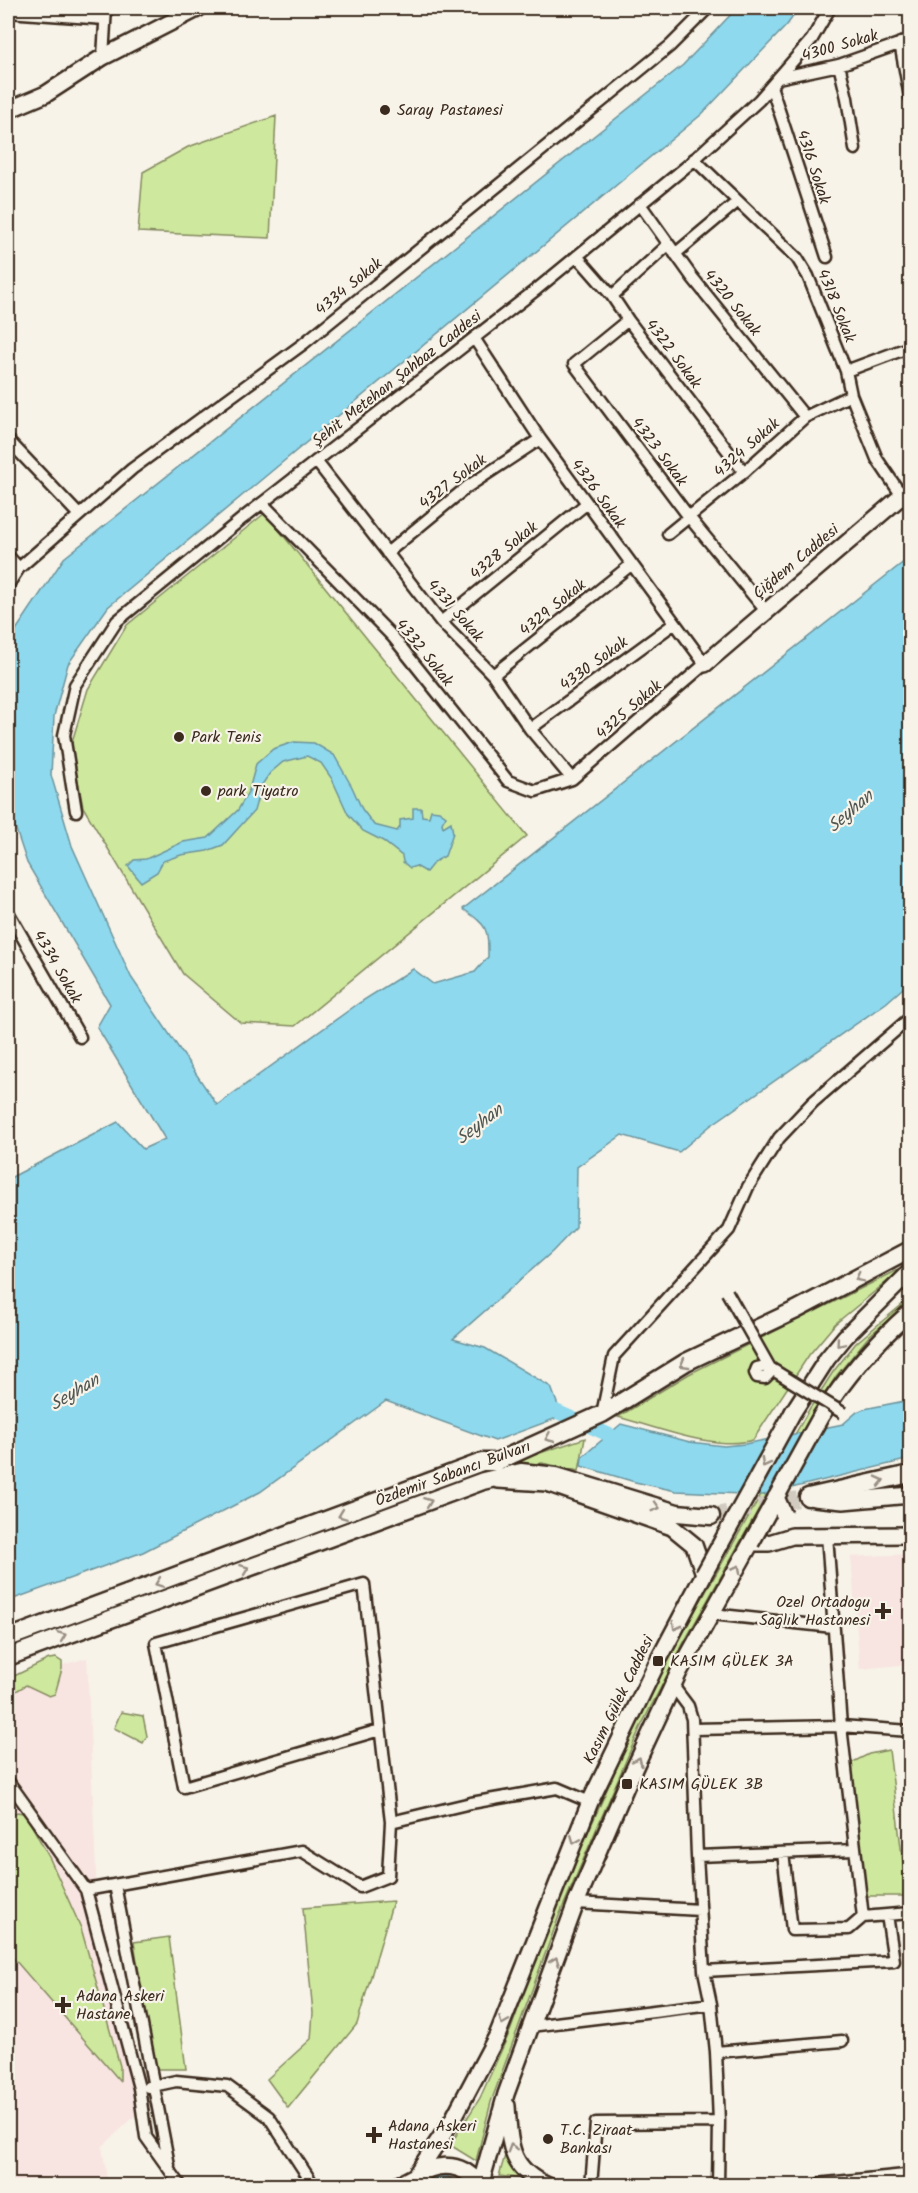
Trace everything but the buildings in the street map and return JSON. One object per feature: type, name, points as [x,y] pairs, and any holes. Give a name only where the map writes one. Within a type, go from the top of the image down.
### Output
[{"type":"main road","points":[[8,110],[46,94],[103,57],[199,8]]},
{"type":"main road","name":"Çiğdem Caddesi","points":[[705,664],[906,493]]},
{"type":"main road","name":"Özdemir Sabancı Bulvarı","points":[[8,1638],[482,1462],[496,1462],[602,1414],[686,1362],[796,1310],[910,1250]]},
{"type":"main road","name":"Kasım Gülek Caddesi","points":[[411,2181],[453,2119],[497,2036],[590,1802],[658,1660],[792,1412],[845,1337],[910,1272]]},
{"type":"main road","points":[[480,2186],[506,2094],[576,1903],[627,1784],[673,1686],[821,1416],[856,1366],[910,1312]]},
{"type":"main road","name":"Özdemir Sabancı Bulvarı","points":[[8,1657],[489,1480],[521,1472],[556,1476],[676,1513],[711,1516]]},
{"type":"main road","points":[[808,1497],[910,1474]]},
{"type":"main road","points":[[489,1480],[548,1483],[672,1527],[694,1545],[704,1574]]},
{"type":"main road","points":[[808,1497],[843,1501],[910,1495]]},
{"type":"main road","points":[[776,1497],[792,1536]]},
{"type":"main road","points":[[751,1543],[769,1543],[792,1536],[910,1535]]},
{"type":"main road","points":[[506,2094],[509,2139],[517,2163],[533,2179],[548,2186]]},
{"type":"main road","points":[[396,2186],[411,2181],[427,2168],[442,2165],[456,2167],[468,2173],[480,2186]]},
{"type":"main road","points":[[822,2186],[910,2177]]},
{"type":"street","name":"4334 Sokak","points":[[8,585],[19,568],[132,468],[303,344],[670,46],[708,8]]},
{"type":"street","name":"Şehit Metehan Şahbaz Caddesi","points":[[76,811],[64,735],[75,685],[117,621],[262,503],[577,256],[694,159],[759,100],[812,39],[830,8]]},
{"type":"street","points":[[8,12],[105,13],[103,57]]},
{"type":"street","points":[[905,42],[910,97]]},
{"type":"street","name":"4300 Sokak","points":[[774,82],[838,65],[905,42]]},
{"type":"street","points":[[838,65],[847,98],[855,149]]},
{"type":"street","name":"4316 Sokak","points":[[774,82],[827,257]]},
{"type":"street","name":"4318 Sokak","points":[[694,159],[797,258],[808,276],[846,371],[851,395],[877,459],[906,493]]},
{"type":"street","points":[[612,296],[737,202]]},
{"type":"street","name":"4320 Sokak","points":[[640,204],[671,250],[805,417]]},
{"type":"street","name":"4322 Sokak","points":[[577,256],[612,296],[744,472]]},
{"type":"street","name":"4323 Sokak","points":[[628,320],[574,364],[689,517],[766,611]]},
{"type":"street","name":"4326 Sokak","points":[[474,338],[586,504],[705,664]]},
{"type":"street","points":[[846,371],[910,347]]},
{"type":"street","name":"4324 Sokak","points":[[668,534],[744,472],[805,417],[851,395]]},
{"type":"street","name":"4327 Sokak","points":[[387,553],[467,487],[540,439]]},
{"type":"street","points":[[8,440],[79,515]]},
{"type":"street","name":"4331 Sokak","points":[[316,461],[441,622],[493,675],[530,729],[572,779]]},
{"type":"street","name":"4332 Sokak","points":[[262,503],[393,637],[508,782],[535,791],[572,779]]},
{"type":"street","name":"4328 Sokak","points":[[441,622],[586,504]]},
{"type":"street","points":[[8,556],[19,568]]},
{"type":"street","name":"4329 Sokak","points":[[493,675],[632,564]]},
{"type":"street","name":"4330 Sokak","points":[[530,729],[675,623]]},
{"type":"street","name":"4325 Sokak","points":[[572,779],[705,664]]},
{"type":"street","name":"4334 Sokak","points":[[8,912],[80,1037]]},
{"type":"street","points":[[602,1414],[614,1356],[729,1230],[748,1187],[779,1138],[813,1102],[910,1017]]},
{"type":"street","points":[[727,1292],[770,1368],[843,1413]]},
{"type":"street","points":[[827,1535],[841,1726],[863,1917]]},
{"type":"street","points":[[86,1890],[302,1851],[360,1887],[388,1876],[391,1822],[364,1584],[156,1643],[184,1787],[380,1730]]},
{"type":"street","points":[[712,1614],[833,1627]]},
{"type":"street","points":[[673,1686],[688,1706],[693,1729],[704,1971],[711,2004],[716,2052],[719,2122],[718,2186]]},
{"type":"street","points":[[693,1729],[841,1726],[910,1731]]},
{"type":"street","points":[[8,1781],[86,1890],[139,2088],[146,2137],[181,2186]]},
{"type":"street","points":[[391,1822],[471,1803],[557,1788],[590,1802]]},
{"type":"street","points":[[697,1856],[855,1850]]},
{"type":"street","points":[[783,1853],[792,1930],[849,1929],[863,1917],[910,1912]]},
{"type":"street","points":[[115,1885],[169,2168]]},
{"type":"street","points":[[576,1903],[700,1910]]},
{"type":"street","points":[[704,1971],[894,1961],[887,1915]]},
{"type":"street","points":[[531,2026],[711,2004]]},
{"type":"street","points":[[716,2052],[842,2041]]},
{"type":"street","points":[[139,2088],[176,2081],[226,2086],[269,2117],[314,2186]]},
{"type":"street","points":[[591,2186],[596,2123],[719,2122]]},
{"type":"shaded area","name":"Ozel Ortadogu Saglık Hastanesi","points":[[910,1554],[910,1664],[860,1669],[851,1557]]},
{"type":"shaded area","name":"Adana Askeri Hastane","points":[[87,1658],[97,1900],[140,2111],[102,2147],[108,2185],[8,2186],[8,1681]]},
{"type":"green space","points":[[276,116],[270,238],[138,232],[143,172],[188,147]]},
{"type":"green space","points":[[265,513],[527,836],[295,1026],[241,1023],[183,974],[83,807],[71,745],[88,689],[127,625]]},
{"type":"green space","points":[[906,1266],[835,1324],[809,1355],[753,1440],[738,1443],[704,1440],[667,1432],[618,1417],[689,1374]]},
{"type":"green space","points":[[910,1298],[910,1302],[870,1335],[837,1375],[812,1414],[683,1644],[640,1728],[559,1916],[491,2102],[476,2161],[450,2145],[480,2098],[511,2029],[552,1914],[635,1726],[678,1641],[810,1408],[833,1372],[856,1343]]},
{"type":"green space","points":[[585,1438],[579,1471],[542,1463],[517,1466],[364,1516],[516,1461]]},
{"type":"green space","points":[[346,1522],[348,1527],[8,1650],[8,1646]]},
{"type":"green space","points":[[56,1658],[62,1662],[62,1669],[55,1694],[49,1696],[26,1685],[8,1696],[8,1679],[49,1659]]},
{"type":"green space","points":[[121,1712],[143,1716],[147,1736],[143,1743],[114,1728]]},
{"type":"green space","points":[[889,1750],[907,1896],[866,1896],[849,1771],[851,1763],[869,1754]]},
{"type":"green space","points":[[17,1812],[27,1817],[50,1859],[81,1928],[120,2066],[120,2081],[8,1952],[8,1818]]},
{"type":"green space","points":[[393,1901],[357,2024],[288,2108],[267,2079],[311,2039],[313,2013],[303,1908]]},
{"type":"green space","points":[[169,1937],[186,2069],[154,2069],[134,1942]]},
{"type":"green space","points":[[506,2152],[527,2179],[499,2176]]},
{"type":"water","name":"Seyhan","points":[[737,8],[799,8],[787,25],[702,114],[108,607],[68,664],[54,716],[51,775],[72,846],[131,977],[217,1105],[359,1003],[413,969],[433,984],[475,972],[488,957],[487,934],[482,924],[463,909],[910,557],[910,982],[886,1003],[710,1126],[679,1152],[622,1135],[577,1167],[576,1227],[552,1252],[453,1339],[485,1348],[551,1387],[560,1411],[557,1418],[495,1441],[386,1401],[260,1492],[143,1552],[8,1601],[8,1179],[118,1122],[143,1149],[165,1139],[97,1027],[110,1004],[27,863],[8,806],[8,660],[14,633],[64,558],[683,65]]},
{"type":"water","points":[[294,742],[314,743],[334,755],[362,809],[374,825],[397,831],[400,827],[400,820],[413,818],[413,808],[421,808],[422,816],[429,817],[431,810],[439,811],[446,816],[442,823],[443,827],[451,822],[453,833],[445,856],[434,862],[426,872],[416,866],[410,868],[403,862],[402,856],[383,841],[363,831],[348,814],[332,779],[321,763],[307,756],[283,762],[270,773],[261,786],[254,811],[223,845],[163,861],[157,872],[141,882],[128,866],[134,860],[146,859],[183,842],[208,838],[238,810],[249,790],[256,764],[273,749]]},
{"type":"water","points":[[910,1400],[910,1459],[763,1495],[676,1491],[581,1466],[582,1457],[621,1424],[690,1442],[724,1446],[745,1444],[843,1424],[864,1409]]},
{"type":"water","points":[[433,2177],[449,2177],[459,2185],[422,2185]]},
{"type":"waterway","points":[[542,1405],[623,1441]]},
{"type":"tunnel","points":[[711,1516],[808,1497]]},
{"type":"place","name":"Saray Pastanesi","points":[[385,110]]},
{"type":"place","name":"Park Tenis","points":[[179,737]]},
{"type":"place","name":"park Tiyatro","points":[[206,791]]},
{"type":"place","name":"Ozel Ortadogu Saglık Hastanesi","points":[[883,1611]]},
{"type":"place","name":"KASIM GÜLEK 3A","points":[[658,1661]]},
{"type":"place","name":"KASIM GÜLEK 3B","points":[[627,1784]]},
{"type":"place","name":"Adana Askeri Hastane","points":[[63,2005]]},
{"type":"place","name":"Adana Askeri Hastanesi","points":[[374,2135]]},
{"type":"place","name":"T.C. Ziraat Bankası","points":[[548,2139]]}]
